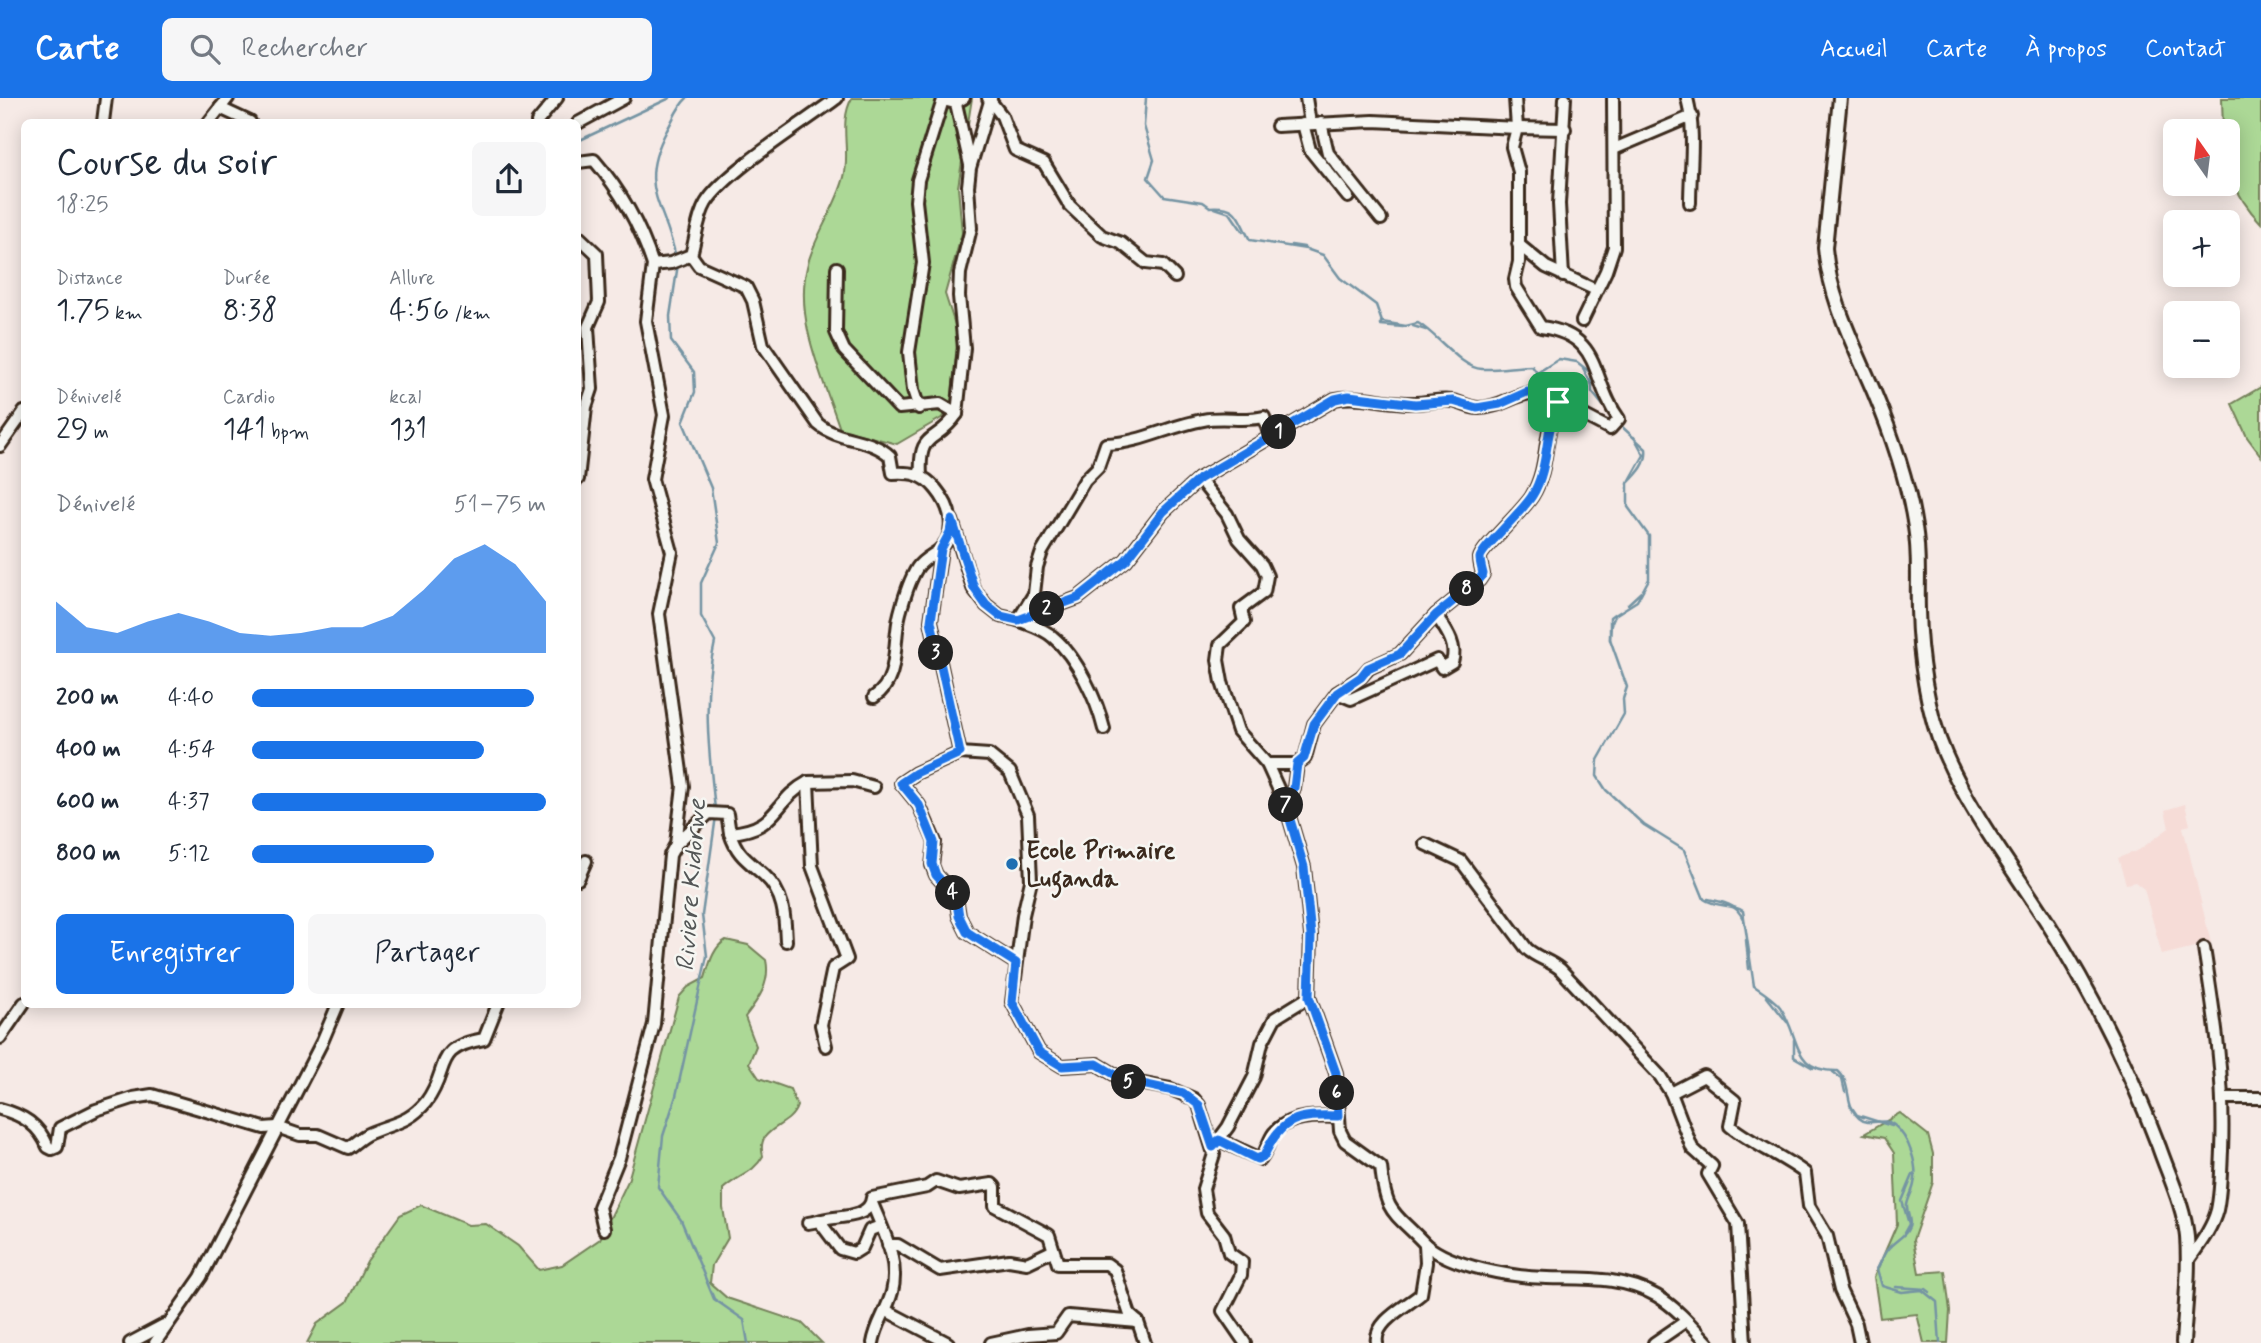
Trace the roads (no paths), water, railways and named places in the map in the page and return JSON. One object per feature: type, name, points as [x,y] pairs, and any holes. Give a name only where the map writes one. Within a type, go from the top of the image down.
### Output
[{"type":"street","points":[[103,119],[106,98]]},
{"type":"street","points":[[211,119],[229,98]]},
{"type":"street","points":[[540,119],[558,98]]},
{"type":"street","points":[[581,121],[624,98]]},
{"type":"street","points":[[688,256],[707,201],[725,182],[837,98]]},
{"type":"street","points":[[1306,98],[1311,123],[1310,150],[1348,197]]},
{"type":"street","points":[[1018,620],[1068,603],[1096,585],[1126,560],[1163,512],[1199,479],[1314,409],[1349,396],[1415,404],[1453,401],[1477,408],[1500,404],[1527,392],[1544,393],[1609,429],[1619,419],[1603,395],[1591,354],[1573,336],[1559,329],[1541,327],[1516,287],[1518,172],[1512,146],[1517,128],[1515,98]]},
{"type":"street","points":[[1563,276],[1559,204],[1565,98]]},
{"type":"street","points":[[1582,321],[1606,271],[1614,247],[1613,98]]},
{"type":"street","points":[[1687,98],[1692,116],[1690,203]]},
{"type":"street","points":[[1840,98],[1825,248],[1827,269],[1845,326],[1890,431],[1905,482],[1920,561],[1918,611],[1933,719],[1944,752],[1985,831],[2049,926],[2117,1048],[2143,1105],[2180,1207],[2188,1261],[2183,1343]]},
{"type":"street","points":[[970,168],[990,99]]},
{"type":"street","points":[[990,99],[1002,116],[1015,150],[1044,163],[1070,206],[1102,236],[1121,243],[1146,263],[1163,265],[1175,277]]},
{"type":"street","points":[[919,408],[913,390],[909,352],[923,264],[918,234],[918,180],[943,100],[958,100],[970,168],[971,228],[959,284],[964,348],[957,414],[951,423],[928,439],[920,453],[921,476]]},
{"type":"street","points":[[220,108],[244,119]]},
{"type":"street","points":[[1614,149],[1692,116]]},
{"type":"street","points":[[1277,126],[1373,121],[1565,129]]},
{"type":"street","points":[[1311,123],[1328,153],[1381,219]]},
{"type":"street","points":[[581,162],[594,160],[606,173],[633,216],[653,265],[646,321],[664,415],[652,479],[671,552],[659,614],[683,786],[676,844]]},
{"type":"street","points":[[581,239],[597,254],[598,302],[588,327],[592,389],[586,407],[581,452]]},
{"type":"street","points":[[1518,244],[1530,256],[1563,276],[1596,290]]},
{"type":"street","points":[[653,265],[671,263],[688,256]]},
{"type":"street","points":[[688,256],[699,266],[746,287],[753,302],[763,345],[818,424],[829,433],[881,447],[890,456],[893,473],[909,472],[921,476],[943,498],[974,588],[986,605],[1000,616],[1018,620],[1054,637],[1093,695],[1104,729]]},
{"type":"street","points":[[837,268],[836,331],[844,350],[899,408],[940,404],[957,414]]},
{"type":"street","points":[[1267,764],[1297,764],[1304,758],[1314,724],[1337,693],[1361,677],[1368,668],[1400,654],[1436,615],[1479,580],[1483,574],[1480,557],[1485,548],[1509,526],[1534,494],[1548,446],[1550,420],[1558,402]]},
{"type":"street","points":[[0,446],[21,416]]},
{"type":"street","points":[[1018,620],[1034,594],[1037,567],[1042,552],[1074,504],[1085,480],[1098,467],[1106,444],[1127,444],[1174,428],[1217,419],[1244,421],[1264,417],[1270,437]]},
{"type":"street","points":[[1199,479],[1227,514],[1239,539],[1262,565],[1267,576],[1264,592],[1241,609],[1244,622],[1220,645],[1218,660],[1222,682],[1238,731],[1267,764],[1286,806],[1304,867],[1311,935],[1309,997],[1336,1073],[1338,1116],[1345,1141],[1381,1167],[1385,1199],[1390,1210],[1437,1254],[1469,1265],[1546,1278],[1614,1281],[1656,1295],[1677,1310],[1708,1343]]},
{"type":"street","points":[[952,520],[950,532],[941,549],[931,621],[960,753]]},
{"type":"street","points":[[874,697],[883,691],[891,679],[896,630],[909,585],[919,565],[941,549]]},
{"type":"street","points":[[1337,693],[1351,699],[1437,660],[1442,668],[1452,663],[1452,645],[1436,615]]},
{"type":"street","points":[[1016,963],[967,932],[959,916],[956,897],[936,875],[932,864],[934,842],[919,805],[901,783],[916,773],[960,753],[989,755],[1004,766],[1016,782],[1028,815],[1031,881],[1012,1002],[1039,1052],[1062,1066],[1097,1064],[1124,1080],[1183,1093],[1199,1105],[1216,1143],[1261,1159],[1273,1134],[1281,1128],[1301,1118],[1338,1116]]},
{"type":"street","points":[[1286,806],[1294,788],[1297,764]]},
{"type":"street","points":[[730,833],[755,830],[766,823],[808,782],[841,780],[874,787]]},
{"type":"street","points":[[808,782],[813,866],[830,920],[846,956],[845,962],[833,968],[821,1025],[827,1046]]},
{"type":"street","points":[[604,1229],[599,1207],[619,1158],[654,1024],[670,855],[676,844],[709,813],[727,814],[730,833],[739,855],[764,874],[780,897],[784,909],[786,941]]},
{"type":"street","points":[[1425,844],[1461,860],[1502,919],[1527,948],[1536,957],[1549,960],[1587,995],[1612,1021],[1621,1037],[1660,1076],[1671,1093],[1692,1148],[1712,1166],[1708,1174],[1738,1224],[1745,1343]]},
{"type":"street","points":[[581,873],[586,861]]},
{"type":"street","points":[[2188,1261],[2205,1236],[2216,1211],[2220,1186],[2223,1098],[2221,1048],[2204,948]]},
{"type":"street","points":[[1245,1343],[1223,1311],[1241,1275],[1242,1262],[1229,1253],[1224,1236],[1207,1213],[1203,1189],[1216,1143],[1254,1077],[1262,1042],[1275,1018],[1309,997]]},
{"type":"street","points":[[0,1038],[21,1007]]},
{"type":"street","points":[[155,1343],[166,1323],[201,1277],[317,1053],[336,1008]]},
{"type":"street","points":[[0,1109],[36,1125],[52,1149],[57,1147],[60,1128],[96,1110],[152,1095],[264,1128],[277,1127],[300,1135],[318,1135],[348,1148],[369,1133],[400,1125],[427,1101],[448,1055],[460,1043],[484,1040],[496,1008]]},
{"type":"street","points":[[1671,1093],[1704,1076],[1735,1101],[1730,1126],[1757,1146],[1779,1154],[1805,1173],[1809,1206],[1827,1236],[1840,1290],[1856,1324],[1860,1343]]},
{"type":"street","points":[[2223,1098],[2261,1098]]},
{"type":"street","points":[[873,1343],[876,1325],[885,1310],[893,1276],[888,1245],[872,1198],[927,1187],[936,1181],[959,1189],[992,1184],[995,1187],[995,1206],[1049,1235],[1055,1261],[1064,1267],[1107,1264],[1115,1270],[1130,1315],[1138,1322],[1144,1343]]},
{"type":"street","points":[[872,1203],[850,1217],[827,1218],[814,1222],[840,1249],[854,1253],[862,1248],[870,1230],[881,1226]]},
{"type":"street","points":[[1377,1343],[1376,1336],[1381,1326],[1421,1294],[1426,1263],[1425,1244]]},
{"type":"street","points":[[888,1245],[898,1245],[940,1270],[1009,1260],[1027,1263],[1052,1251]]},
{"type":"street","points":[[885,1310],[948,1343]]},
{"type":"street","points":[[991,1343],[1056,1333],[1068,1316],[1138,1322]]},
{"type":"street","points":[[1654,1343],[1686,1321]]},
{"type":"street","points":[[130,1343],[166,1323]]},
{"type":"waterway","points":[[581,140],[670,98]]},
{"type":"waterway","name":"Riviere Kidorwe","points":[[676,258],[653,181],[658,150],[678,109],[687,98]]},
{"type":"waterway","points":[[1146,98],[1144,126],[1154,160],[1148,178],[1164,196],[1232,210],[1240,219],[1250,240],[1306,249],[1323,255],[1340,278],[1376,305],[1382,322],[1406,326],[1418,323],[1474,367],[1488,369],[1532,366],[1537,373],[1559,359],[1577,362],[1591,373],[1592,392],[1613,418]]},
{"type":"waterway","points":[[1215,208],[1230,213],[1243,232]]},
{"type":"waterway","points":[[1291,245],[1304,247]]},
{"type":"waterway","name":"Riviere Kidorwe","points":[[678,264],[670,316],[671,341],[694,372],[695,392],[683,422],[711,488],[719,543],[701,583],[701,616],[715,642],[708,705],[715,809]]},
{"type":"waterway","points":[[1381,322],[1381,325],[1403,327]]},
{"type":"waterway","points":[[1413,326],[1426,330]]},
{"type":"waterway","points":[[1583,368],[1591,384]]},
{"type":"waterway","points":[[1618,423],[1646,449],[1644,463],[1628,483],[1628,507],[1649,536],[1649,579],[1637,601],[1615,615],[1611,624],[1610,639],[1627,687],[1623,699],[1624,714],[1598,760],[1597,776],[1606,790],[1644,825],[1684,850],[1704,899],[1713,904],[1743,911],[1754,986],[1780,1007],[1805,1059],[1812,1066],[1838,1071],[1845,1082],[1851,1107],[1859,1118],[1868,1122],[1890,1123],[1904,1137],[1912,1153],[1915,1169],[1907,1205],[1910,1224],[1905,1233],[1887,1250],[1877,1269],[1882,1286],[1902,1292],[1922,1290],[1937,1302],[1940,1343]]},
{"type":"waterway","points":[[1630,480],[1644,455],[1634,437]]},
{"type":"waterway","points":[[1628,604],[1641,592]]},
{"type":"waterway","points":[[1610,640],[1610,617],[1614,614]]},
{"type":"waterway","name":"Riviere Kidorwe","points":[[716,816],[702,915],[707,956],[676,1096],[663,1136],[658,1187],[681,1220],[714,1299],[744,1320],[748,1343]]},
{"type":"waterway","points":[[1708,899],[1732,906],[1740,914],[1746,927]]},
{"type":"waterway","points":[[1746,940],[1749,969]]},
{"type":"waterway","points":[[1767,997],[1787,1022]]},
{"type":"waterway","points":[[1794,1040],[1794,1057],[1813,1068]]},
{"type":"waterway","points":[[1833,1072],[1842,1079],[1845,1092]]},
{"type":"waterway","points":[[1850,1105],[1857,1115],[1892,1126]]},
{"type":"waterway","points":[[1904,1233],[1909,1224],[1902,1201],[1913,1175]]},
{"type":"waterway","points":[[1896,1287],[1926,1289],[1930,1292]]},
{"type":"place","name":"Ecole Primaire Luganda","points":[[1012,864]]}]
